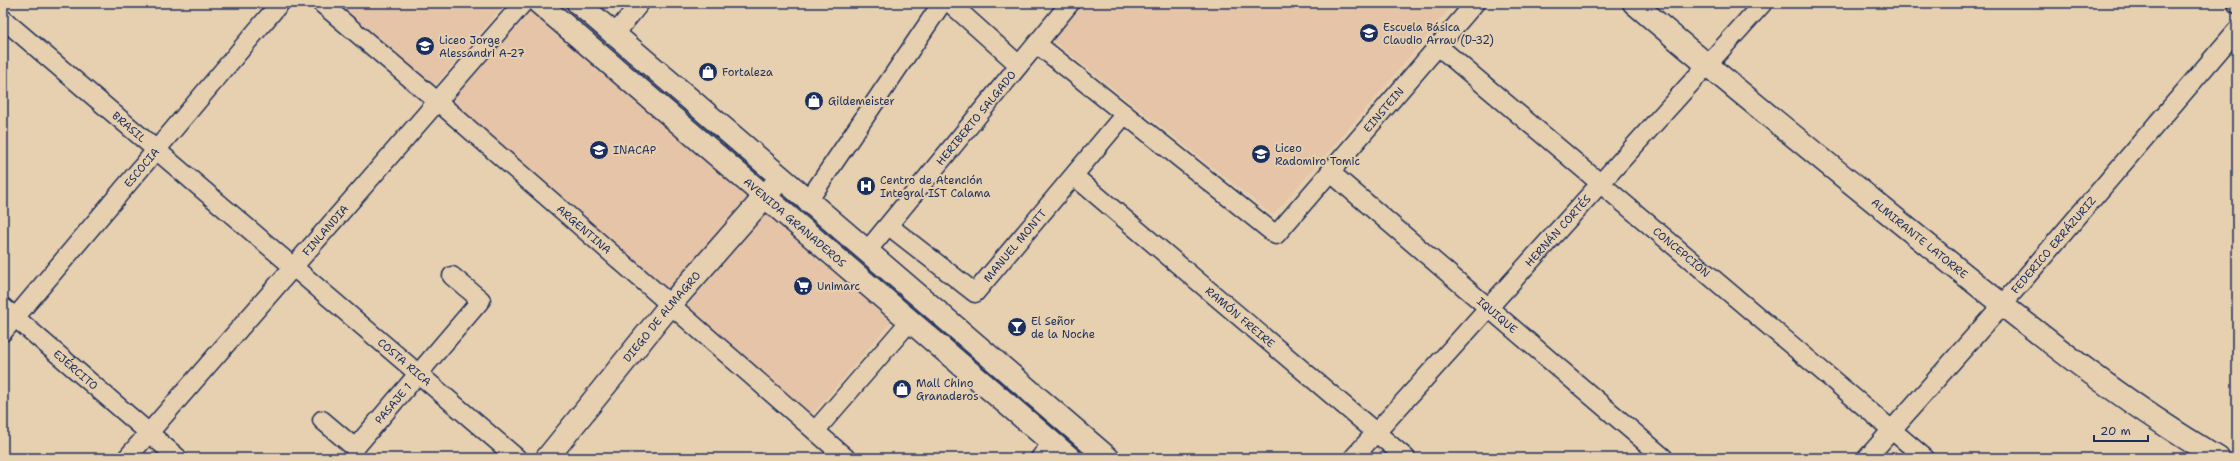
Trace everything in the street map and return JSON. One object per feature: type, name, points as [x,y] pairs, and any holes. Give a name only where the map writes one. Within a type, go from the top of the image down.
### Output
[{"type":"main road","name":"AVENIDA GRANADEROS","points":[[539,3],[910,321],[1046,450],[1070,458]]},
{"type":"main road","points":[[578,3],[1108,458]]},
{"type":"main road","name":"ALMIRANTE LATORRE","points":[[1634,3],[1706,65],[2002,305],[2133,403],[2218,458]]},
{"type":"main road","name":"DIEGO DE ALMAGRO","points":[[547,458],[671,304],[781,178]]},
{"type":"street","name":"ESCOCIA","points":[[3,332],[9,312],[156,150],[280,3]]},
{"type":"street","name":"ARGENTINA","points":[[321,3],[437,101],[846,458]]},
{"type":"street","name":"FINLANDIA","points":[[127,458],[292,266],[523,3]]},
{"type":"street","points":[[615,34],[640,3]]},
{"type":"street","points":[[808,201],[942,3]]},
{"type":"street","points":[[950,3],[1019,65]]},
{"type":"street","name":"HERIBERTO SALGADO","points":[[867,251],[1070,3]]},
{"type":"street","name":"EINSTEIN","points":[[1125,114],[1276,235],[1475,3]]},
{"type":"street","name":"HERNÁN CORTÉS","points":[[1353,458],[1763,3]]},
{"type":"street","name":"BRASIL","points":[[3,19],[292,266]]},
{"type":"street","name":"FEDERICO ERRÁZURIZ","points":[[1867,458],[2002,305],[2237,30]]},
{"type":"street","points":[[1037,44],[1125,114]]},
{"type":"street","name":"CONCEPCIÓN","points":[[1438,46],[1925,458]]},
{"type":"street","name":"MANUEL MONTT","points":[[889,226],[975,293],[1125,114]]},
{"type":"street","name":"IQUIQUE","points":[[1330,172],[1664,458]]},
{"type":"street","name":"RAMÓN FREIRE","points":[[1074,176],[1406,458]]},
{"type":"street","name":"COSTA RICA","points":[[292,266],[517,458]]},
{"type":"street","name":"PASAJE 1","points":[[322,420],[355,448],[417,373],[481,300],[452,276]]},
{"type":"street","name":"EJÉRCITO","points":[[9,312],[178,458]]},
{"type":"street","points":[[815,432],[910,321]]},
{"type":"shaded area","name":"Liceo Jorge Alessandri A-27","points":[[331,3],[505,3],[432,89]]},
{"type":"shaded area","name":"Liceo Radomiro Tomic","points":[[1084,3],[1454,3],[1380,92],[1273,215],[1052,40]]},
{"type":"shaded area","name":"INACAP","points":[[530,11],[752,196],[669,296],[449,103]]},
{"type":"shaded area","points":[[766,213],[891,322],[810,417],[683,311]]},
{"type":"place","name":"Escuela Básica Claudio Arrau (D-32)","points":[[1369,33]]},
{"type":"place","name":"Liceo Jorge Alessandri A-27","points":[[425,46]]},
{"type":"place","name":"Fortaleza","points":[[708,72]]},
{"type":"place","name":"Gildemeister","points":[[814,101]]},
{"type":"place","name":"INACAP","points":[[599,150]]},
{"type":"place","name":"Liceo Radomiro Tomic","points":[[1261,154]]},
{"type":"place","name":"Centro de Atención Integral IST Calama","points":[[866,186]]},
{"type":"place","name":"Unimarc","points":[[803,286]]},
{"type":"place","name":"El Señor de la Noche","points":[[1017,327]]},
{"type":"place","name":"Mall Chino Granaderos","points":[[902,389]]}]
